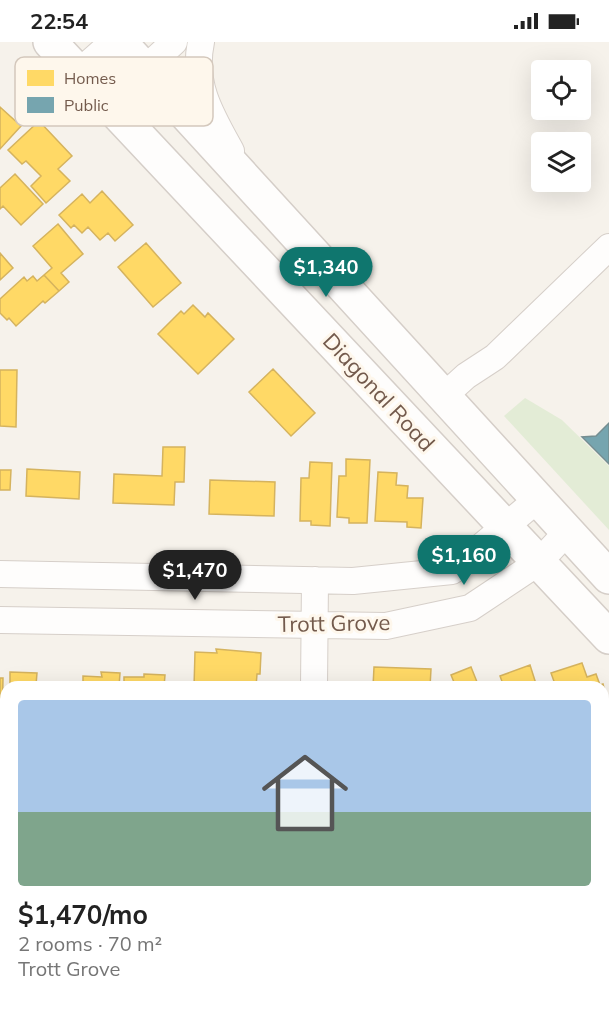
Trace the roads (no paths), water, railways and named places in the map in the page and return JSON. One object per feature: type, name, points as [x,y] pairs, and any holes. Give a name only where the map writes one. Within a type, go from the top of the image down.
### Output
[{"type":"main road","name":"Diagonal Road","points":[[50,42],[64,57]]},
{"type":"main road","name":"Diagonal Road","points":[[120,42],[134,57]]},
{"type":"main road","name":"Diagonal Road","points":[[128,126],[609,637]]},
{"type":"main road","name":"Diagonal Road","points":[[197,126],[609,577]]},
{"type":"street","points":[[97,57],[114,42]]},
{"type":"street","points":[[158,57],[174,42]]},
{"type":"street","points":[[198,57],[201,42]]},
{"type":"street","points":[[213,117],[250,184]]},
{"type":"street","points":[[444,396],[466,376],[495,357],[609,247]]},
{"type":"street","name":"Trott Grove","points":[[0,574],[353,580],[452,571],[538,499]]},
{"type":"street","name":"Trott Grove","points":[[0,620],[386,626],[470,608],[539,562],[567,532]]},
{"type":"street","points":[[314,681],[315,580]]}]
